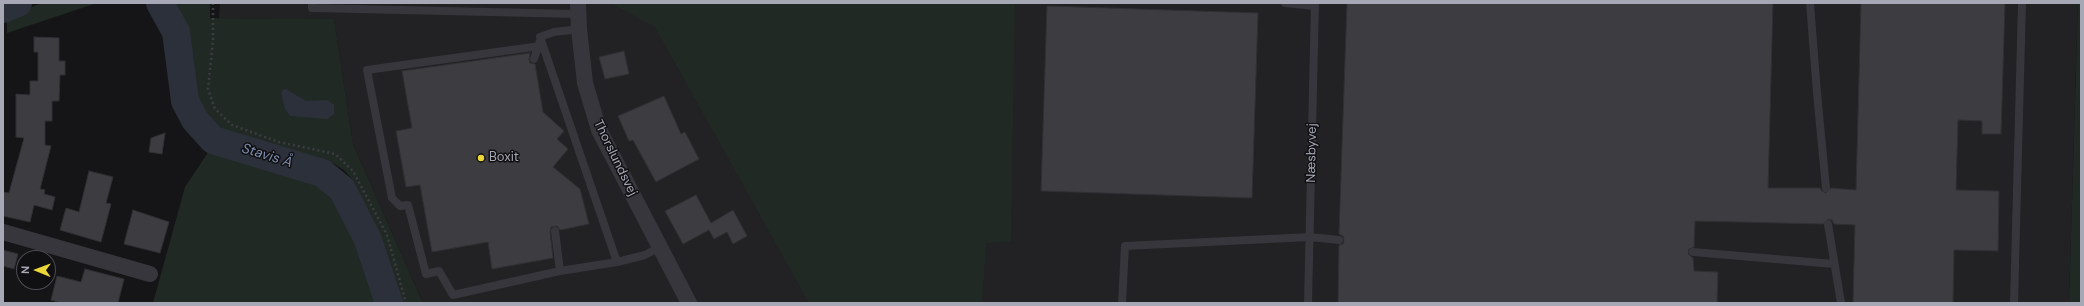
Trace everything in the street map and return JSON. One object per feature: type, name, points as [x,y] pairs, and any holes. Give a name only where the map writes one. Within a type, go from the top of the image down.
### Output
[{"type":"street","name":"Thorslundsvej","points":[[578,15],[585,83],[599,130],[688,303]]},
{"type":"street","points":[[3,232],[150,274]]},
{"type":"lane","points":[[312,3],[312,8],[578,15]]},
{"type":"lane","points":[[1285,3],[1315,4]]},
{"type":"lane","points":[[1810,3],[1826,188]]},
{"type":"lane","points":[[2014,303],[2022,3]]},
{"type":"lane","name":"Næsbyvej","points":[[1308,303],[1315,4]]},
{"type":"lane","points":[[540,36],[554,32],[578,15]]},
{"type":"lane","points":[[534,59],[540,46],[540,36]]},
{"type":"lane","points":[[540,36],[617,262]]},
{"type":"lane","points":[[540,46],[367,70],[392,198],[400,206],[408,205],[426,274],[439,271],[453,296],[560,272],[617,262],[645,255],[660,247]]},
{"type":"lane","points":[[1828,224],[1840,303]]},
{"type":"lane","points":[[555,231],[560,272]]},
{"type":"lane","points":[[1122,303],[1125,246],[1310,237],[1339,240]]},
{"type":"lane","points":[[1693,252],[1834,264]]},
{"type":"path","points":[[213,3],[213,41],[208,89],[215,109],[232,125],[279,142],[336,154],[354,171],[387,235],[406,303]]},
{"type":"shaded area","points":[[42,3],[97,3],[7,33],[7,17]]},
{"type":"shaded area","points":[[174,3],[210,3],[210,18],[334,19],[353,144],[423,303],[395,303],[379,243],[352,179],[344,170],[334,164],[266,148],[233,137],[202,120],[196,112],[191,98],[191,44],[188,27]]},
{"type":"shaded area","points":[[220,3],[2078,3],[2069,303],[423,303],[353,144],[334,20],[219,18]]},
{"type":"shaded area","points":[[614,3],[1015,3],[1011,242],[986,243],[982,303],[809,303],[655,27],[614,5]]},
{"type":"shaded area","points":[[2078,3],[2081,3],[2081,303],[2069,303]]},
{"type":"shaded area","points":[[284,89],[306,101],[327,100],[334,105],[334,114],[327,119],[290,116],[285,109],[281,93]]},
{"type":"shaded area","points":[[213,145],[270,168],[315,179],[330,190],[351,227],[377,303],[153,303],[185,187]]},
{"type":"building","points":[[1347,3],[1773,3],[1768,188],[1820,188],[1826,193],[1831,188],[1856,190],[1861,3],[2005,3],[2001,134],[1982,134],[1982,121],[1958,120],[1956,190],[1999,191],[1998,251],[1954,250],[1953,303],[1853,303],[1855,225],[1834,224],[1832,220],[1828,219],[1823,224],[1695,221],[1694,247],[1689,249],[1688,254],[1693,258],[1694,271],[1718,272],[1717,303],[1338,303],[1339,245],[1343,244],[1344,240],[1343,236],[1339,234]]},
{"type":"building","points":[[1047,6],[1258,13],[1252,198],[1041,191]]},
{"type":"building","points":[[34,37],[59,38],[59,61],[65,61],[65,75],[60,75],[59,101],[52,101],[52,121],[45,121],[45,145],[51,146],[40,189],[45,190],[44,194],[55,197],[52,210],[34,205],[30,222],[3,216],[3,192],[9,193],[24,138],[16,137],[16,94],[30,95],[30,81],[38,81],[38,52],[34,52]]},
{"type":"building","points":[[624,51],[629,74],[605,79],[599,57]]},
{"type":"building","name":"Boxit","points":[[530,53],[530,63],[535,64],[543,112],[564,131],[557,139],[568,149],[553,167],[580,189],[589,224],[560,230],[557,226],[551,227],[550,232],[553,258],[492,269],[488,242],[432,252],[420,185],[406,187],[396,131],[412,128],[402,71]]},
{"type":"building","points":[[664,96],[681,134],[685,132],[699,159],[656,182],[633,140],[629,141],[618,116]]},
{"type":"building","points":[[165,133],[162,154],[149,152],[151,138]]},
{"type":"building","points":[[89,171],[113,177],[106,203],[111,204],[101,242],[60,230],[66,208],[79,212]]},
{"type":"building","points":[[696,195],[711,223],[733,210],[747,236],[733,244],[727,232],[714,239],[709,230],[683,244],[665,211]]},
{"type":"building","points":[[133,210],[169,222],[160,253],[124,244]]},
{"type":"building","points":[[3,250],[16,253],[14,269],[3,266]]},
{"type":"building","points":[[85,269],[124,279],[118,303],[61,303],[51,300],[54,290],[56,290],[57,276],[81,282]]},
{"type":"waterway","name":"Stavis Å","points":[[3,9],[18,3]]},
{"type":"waterway","name":"Stavis Å","points":[[160,3],[176,32],[185,101],[195,120],[213,140],[322,173],[342,189],[368,240],[389,303]]},
{"type":"place","name":"Boxit","points":[[481,158]]}]
